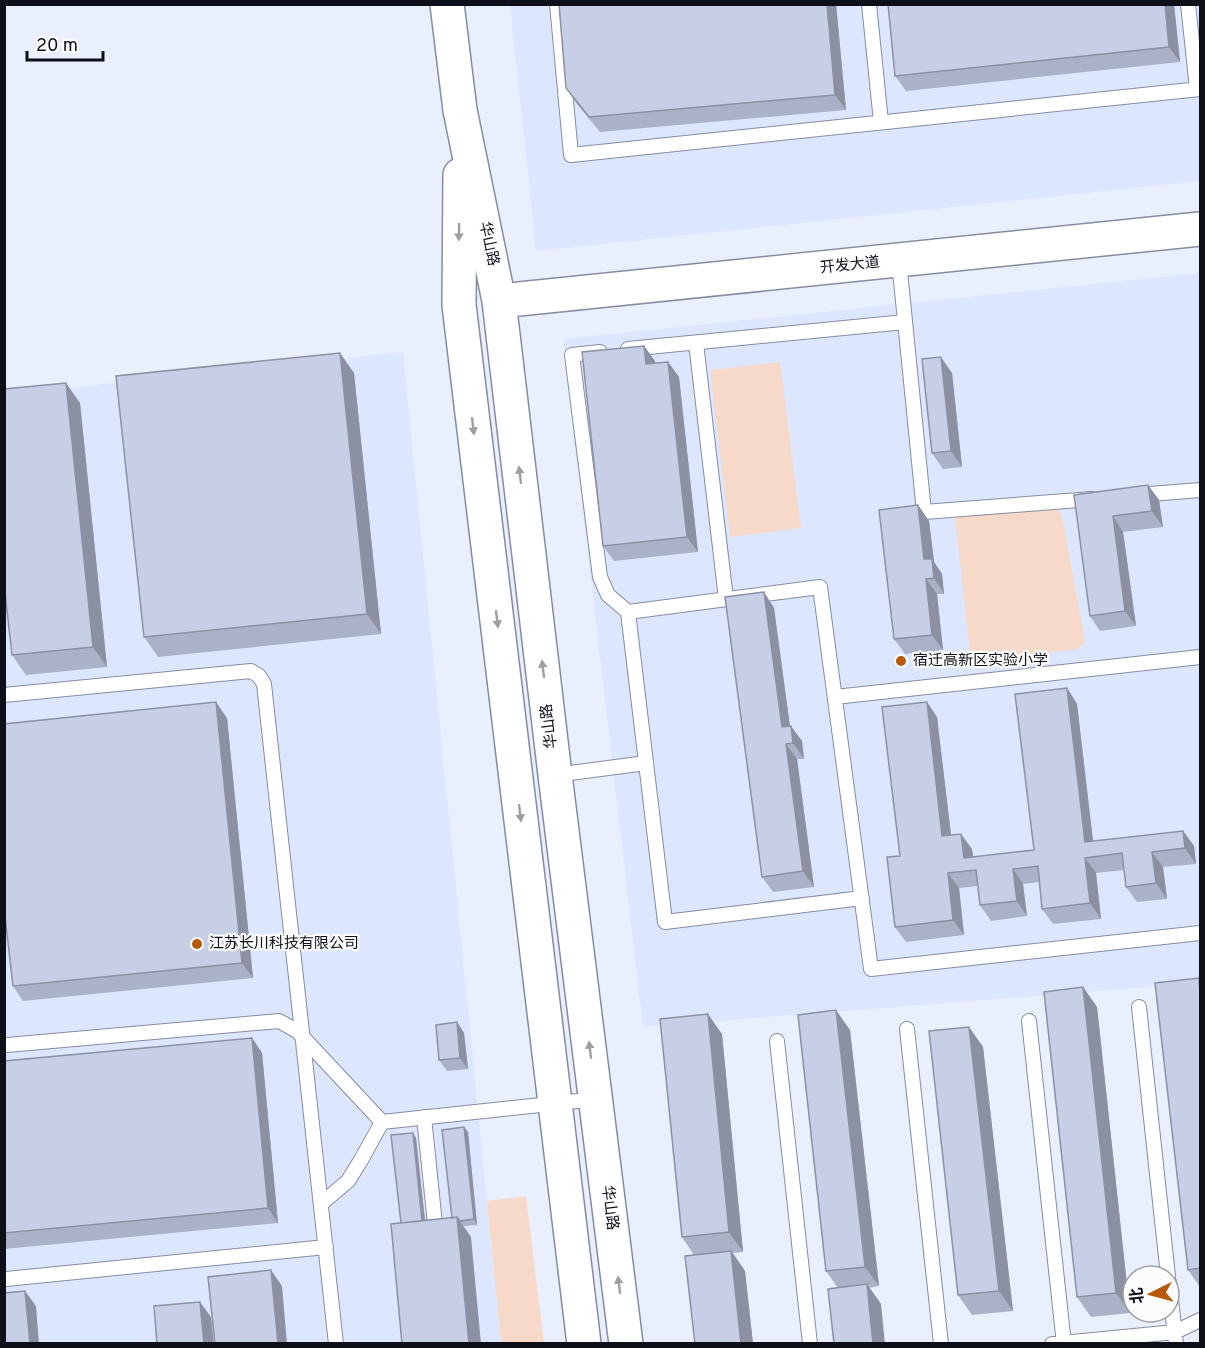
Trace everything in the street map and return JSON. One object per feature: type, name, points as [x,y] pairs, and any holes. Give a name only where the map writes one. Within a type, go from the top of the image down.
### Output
[{"type":"street","name":"华山路","points":[[447,4],[460,110],[499,301],[626,1344]]},
{"type":"street","name":"华山路","points":[[460,110],[459,305],[584,1344]]},
{"type":"street","name":"开发大道","points":[[499,301],[1200,229]]},
{"type":"lane","points":[[557,4],[571,155],[1198,89],[1188,4]]},
{"type":"lane","points":[[869,4],[881,122]]},
{"type":"lane","points":[[900,261],[924,512],[1200,490]]},
{"type":"lane","points":[[862,898],[665,922],[628,612],[608,596],[600,577],[572,355],[905,322]]},
{"type":"lane","points":[[696,343],[726,599]]},
{"type":"lane","points":[[628,612],[820,587],[871,969],[1200,933]]},
{"type":"lane","points":[[835,697],[1200,657]]},
{"type":"lane","points":[[4,695],[251,671],[259,676],[264,684],[336,1344]]},
{"type":"lane","points":[[555,775],[646,763]]},
{"type":"lane","points":[[1139,1007],[1167,1264]]},
{"type":"lane","points":[[7,1045],[279,1021],[297,1031],[382,1122]]},
{"type":"lane","points":[[1029,1022],[1060,1343],[1175,1338],[1200,1320]]},
{"type":"lane","points":[[907,1029],[941,1344]]},
{"type":"lane","points":[[777,1041],[810,1344]]},
{"type":"lane","points":[[382,1122],[596,1099]]},
{"type":"lane","points":[[424,1118],[435,1224]]},
{"type":"lane","points":[[321,1203],[348,1181],[382,1122]]},
{"type":"lane","points":[[6,1279],[326,1247]]},
{"type":"shaded area","points":[[510,5],[1200,5],[1200,181],[536,251]]},
{"type":"shaded area","name":"宿迁高新区实验小学","points":[[1200,273],[1200,983],[643,1027],[563,339]]},
{"type":"shaded area","points":[[403,352],[501,1343],[5,1343],[4,395]]},
{"type":"shaded area","points":[[780,362],[801,528],[730,537],[710,370]]},
{"type":"shaded area","points":[[1054,509],[1060,512],[1064,526],[1085,642],[1078,649],[971,662],[955,516]]},
{"type":"shaded area","points":[[526,1196],[544,1343],[501,1343],[487,1201]]},
{"type":"building","points":[[559,4],[827,4],[835,95],[589,117],[566,88]]},
{"type":"building","points":[[888,4],[1165,4],[1169,47],[895,76]]},
{"type":"building","points":[[644,346],[646,364],[668,362],[687,537],[603,546],[582,352]]},
{"type":"building","points":[[340,353],[367,614],[144,637],[116,376]]},
{"type":"building","points":[[941,357],[951,451],[932,453],[922,359]]},
{"type":"building","points":[[66,383],[93,647],[12,655],[4,584],[4,389]]},
{"type":"building","points":[[1148,485],[1152,511],[1113,516],[1125,611],[1090,616],[1074,495]]},
{"type":"building","points":[[918,505],[924,559],[932,559],[934,578],[926,579],[932,635],[894,639],[879,510]]},
{"type":"building","points":[[764,592],[782,727],[791,726],[793,743],[786,744],[803,871],[762,877],[725,597]]},
{"type":"building","points":[[1067,688],[1085,842],[1183,831],[1185,848],[1152,852],[1156,883],[1126,887],[1122,853],[1085,858],[1090,903],[1042,909],[1038,866],[1013,869],[1017,901],[980,905],[976,870],[948,873],[953,920],[895,927],[887,857],[900,856],[882,707],[927,702],[942,836],[961,834],[964,858],[1034,850],[1015,694]]},
{"type":"building","points":[[216,702],[242,963],[13,986],[4,908],[4,724]]},
{"type":"building","points":[[1199,978],[1200,1268],[1188,1270],[1155,983]]},
{"type":"building","points":[[1083,987],[1116,1293],[1077,1297],[1044,992]]},
{"type":"building","points":[[836,1010],[865,1267],[826,1271],[798,1015]]},
{"type":"building","points":[[708,1014],[729,1232],[682,1237],[660,1019]]},
{"type":"building","points":[[457,1022],[460,1058],[439,1060],[436,1025]]},
{"type":"building","points":[[969,1027],[999,1291],[958,1295],[929,1031]]},
{"type":"building","points":[[252,1038],[268,1208],[4,1233],[4,1061]]},
{"type":"building","points":[[464,1127],[474,1219],[460,1221],[457,1217],[452,1218],[442,1130]]},
{"type":"building","points":[[413,1133],[422,1221],[401,1223],[391,1135]]},
{"type":"building","points":[[457,1217],[469,1344],[402,1344],[391,1224]]},
{"type":"building","points":[[731,1251],[741,1344],[695,1344],[685,1256]]},
{"type":"building","points":[[271,1270],[278,1344],[215,1344],[208,1277]]},
{"type":"building","points":[[867,1284],[873,1344],[834,1344],[828,1289]]},
{"type":"building","points":[[25,1291],[30,1344],[4,1344],[4,1293]]},
{"type":"building","points":[[200,1302],[204,1344],[157,1344],[154,1306]]},
{"type":"place","name":"宿迁高新区实验小学","points":[[901,661]]},
{"type":"place","name":"江苏长川科技有限公司","points":[[197,944]]}]
